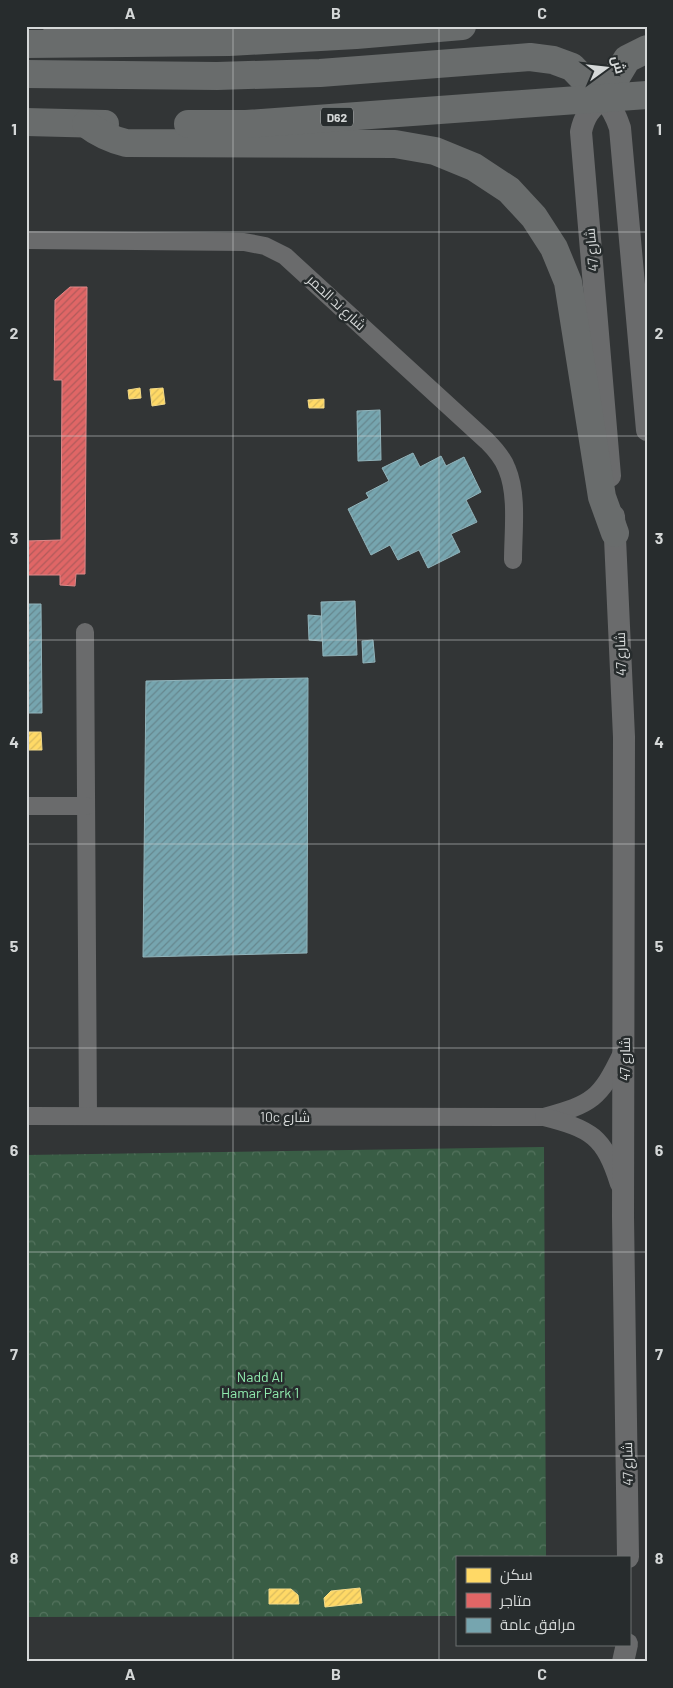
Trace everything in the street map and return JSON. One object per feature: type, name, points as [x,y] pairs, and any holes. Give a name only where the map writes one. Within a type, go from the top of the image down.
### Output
[{"type":"main road","points":[[26,44],[229,42],[356,35],[462,26]]},
{"type":"main road","points":[[26,74],[217,76],[320,73],[530,57],[554,60],[572,67],[603,99],[627,59],[647,50]]},
{"type":"main road","name":"D62","points":[[26,122],[246,124],[647,95]]},
{"type":"main road","points":[[86,124],[112,140],[126,143],[395,144],[436,151],[451,157],[474,167],[509,190],[540,224],[554,248],[568,282],[602,497],[615,533]]},
{"type":"street","points":[[26,35],[106,26]]},
{"type":"street","points":[[603,99],[614,112],[620,128],[647,430]]},
{"type":"street","name":"شارع 47","points":[[603,99],[594,105],[587,114],[581,132],[615,533],[624,737],[623,1199],[628,1556]]},
{"type":"street","name":"شارع ند الحمر","points":[[26,240],[244,242],[265,246],[285,256],[487,440],[499,454],[508,469],[512,486],[513,560]]},
{"type":"street","points":[[85,632],[88,1116]]},
{"type":"street","points":[[26,806],[86,806]]},
{"type":"street","name":"10c شارع","points":[[26,1116],[544,1117],[579,1107],[592,1098],[604,1087],[624,1050]]},
{"type":"street","name":"10c شارع","points":[[544,1117],[584,1129],[596,1138],[606,1150],[613,1165],[623,1199]]},
{"type":"street","points":[[623,1662],[627,1646]]},
{"type":"green space","name":"Nadd Al Hamar Park 1","points":[[544,1147],[546,1556],[456,1556],[456,1616],[26,1617],[26,1155]]},
{"type":"building: سكن","points":[[140,388],[141,398],[129,399],[128,390]]},
{"type":"building: سكن","points":[[163,388],[165,404],[152,406],[150,389]]},
{"type":"building: سكن","points":[[324,399],[324,408],[309,408],[308,400]]},
{"type":"building: سكن","points":[[26,732],[41,732],[42,750],[26,750]]},
{"type":"building: سكن","points":[[360,1588],[362,1603],[325,1607],[324,1598],[331,1591]]},
{"type":"building: سكن","points":[[269,1589],[291,1589],[298,1595],[299,1604],[269,1604]]},
{"type":"building: متاجر","points":[[70,287],[87,287],[85,574],[76,574],[75,586],[60,585],[60,575],[26,575],[26,541],[61,540],[62,380],[54,380],[55,300]]},
{"type":"building: مرافق عامة","points":[[380,410],[381,460],[358,461],[357,411]]},
{"type":"building: مرافق عامة","points":[[413,453],[420,467],[441,456],[446,466],[464,457],[481,492],[466,500],[477,522],[451,534],[460,552],[428,568],[419,550],[398,560],[390,545],[371,555],[348,509],[369,498],[366,493],[389,481],[382,468]]},
{"type":"building: مرافق عامة","points":[[355,601],[357,655],[323,656],[321,602]]},
{"type":"building: مرافق عامة","points":[[26,604],[41,604],[42,713],[26,713]]},
{"type":"building: مرافق عامة","points":[[308,615],[321,616],[322,641],[309,640]]},
{"type":"building: مرافق عامة","points":[[373,640],[375,662],[363,663],[362,641]]},
{"type":"building: مرافق عامة","points":[[308,678],[307,953],[143,957],[146,681]]}]
